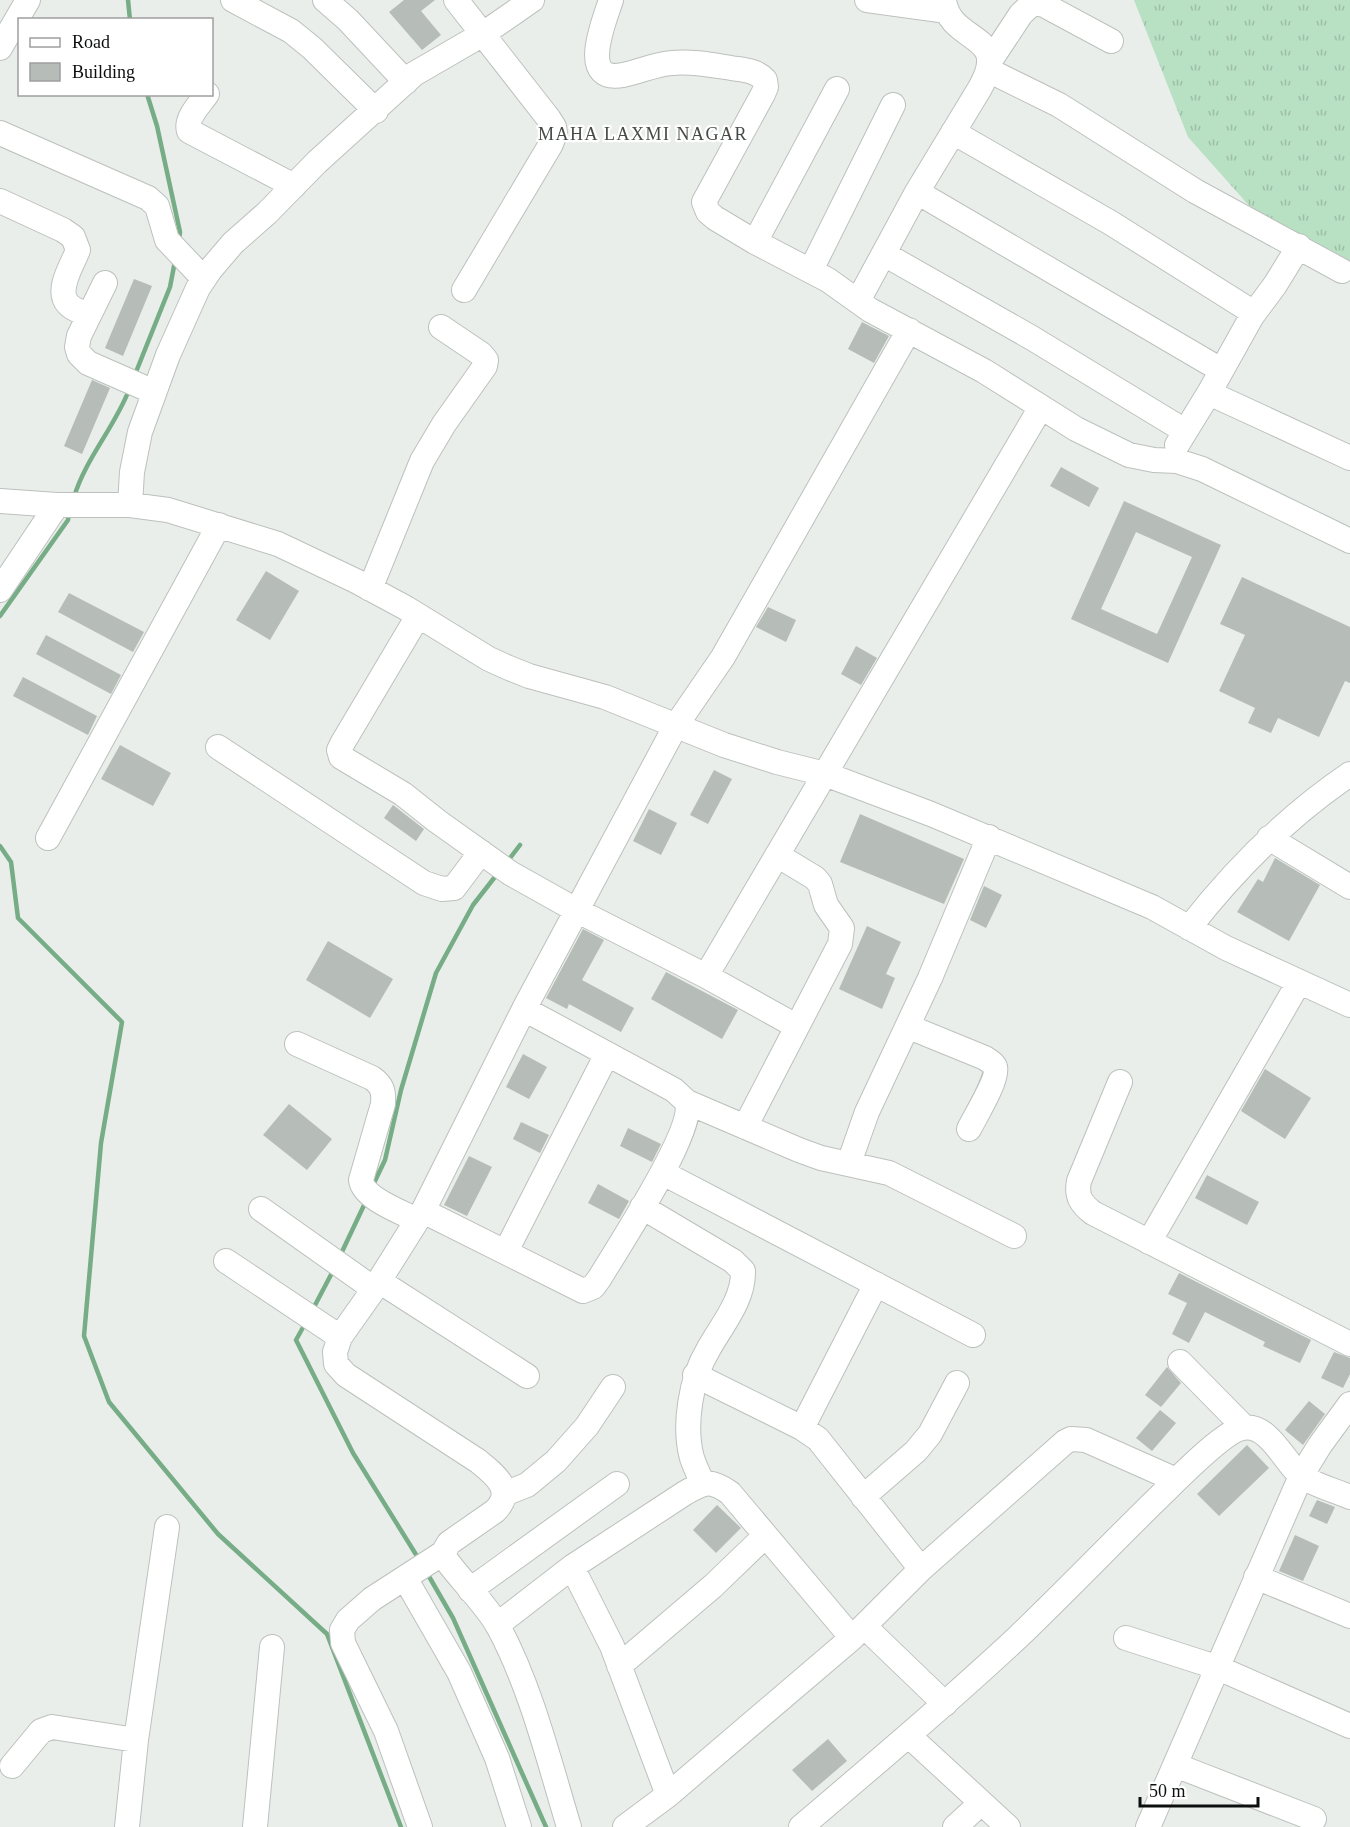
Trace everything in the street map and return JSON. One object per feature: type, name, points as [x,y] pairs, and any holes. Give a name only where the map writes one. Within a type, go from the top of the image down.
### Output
[{"type":"street","points":[[19,18],[28,0]]},
{"type":"street","points":[[233,0],[291,31],[312,48],[375,111]]},
{"type":"street","points":[[325,0],[348,20],[406,82]]},
{"type":"street","points":[[456,0],[549,119],[555,133],[541,162],[464,290]]},
{"type":"street","points":[[130,505],[132,472],[140,432],[139,386],[172,345],[204,279],[233,243],[317,162],[414,74],[483,34],[532,0]]},
{"type":"street","points":[[611,0],[598,38],[596,53],[604,72],[620,76],[671,63],[688,63],[751,72],[765,80],[766,87],[763,94],[704,202],[708,212],[715,218],[755,242],[811,270],[858,301],[984,371],[1076,429],[1129,455],[1168,460],[1202,469],[1350,541]]},
{"type":"street","points":[[867,0],[946,5],[959,28],[987,49],[989,66]]},
{"type":"street","points":[[858,301],[989,66],[1028,5],[1033,3],[1044,5],[1111,41]]},
{"type":"street","points":[[10,38],[18,21]]},
{"type":"street","points":[[989,66],[1059,105],[1188,187],[1342,271]]},
{"type":"street","points":[[755,242],[837,89]]},
{"type":"street","points":[[206,96],[189,119],[187,125],[189,131],[294,186]]},
{"type":"street","points":[[811,270],[893,105]]},
{"type":"street","points":[[954,132],[1111,223],[1254,313]]},
{"type":"street","points":[[0,133],[148,198],[157,206],[163,231],[176,251],[204,279]]},
{"type":"street","points":[[917,192],[1221,370]]},
{"type":"street","points":[[0,201],[63,230],[73,237],[78,250],[63,294],[69,305],[89,315]]},
{"type":"street","points":[[1168,460],[1254,313],[1275,285],[1299,246]]},
{"type":"street","points":[[884,254],[1032,338],[1185,431]]},
{"type":"street","points":[[105,283],[79,336],[77,347],[79,354],[88,363],[139,386]]},
{"type":"street","points":[[370,589],[422,461],[444,424],[485,366],[486,360],[481,354],[441,327]]},
{"type":"street","points":[[322,1325],[376,1285],[420,1215],[524,1008],[675,727],[723,657],[909,330]]},
{"type":"street","points":[[1209,393],[1350,458]]},
{"type":"street","points":[[706,976],[1041,407]]},
{"type":"street","points":[[0,501],[67,505],[130,505],[168,510],[278,544],[370,589],[489,659],[509,668],[605,697],[675,727],[756,756],[825,774],[866,788],[1152,907],[1226,948],[1350,1005]]},
{"type":"street","points":[[0,590],[67,505]]},
{"type":"street","points":[[48,838],[219,525]]},
{"type":"street","points":[[418,616],[342,744],[339,754],[349,763],[403,794],[494,862],[576,910],[706,976],[796,1026]]},
{"type":"street","points":[[218,747],[404,870],[434,887],[448,890],[454,888],[494,862]]},
{"type":"street","points":[[1189,927],[1225,882],[1269,838],[1350,774]]},
{"type":"street","points":[[849,1163],[867,1112],[909,1027],[988,837]]},
{"type":"street","points":[[1269,838],[1350,887]]},
{"type":"street","points":[[745,1127],[840,944],[843,933],[840,923],[826,905],[820,884],[815,878],[777,855]]},
{"type":"street","points":[[1149,1242],[1299,982]]},
{"type":"street","points":[[524,1008],[674,1090],[687,1102],[799,1150],[898,1177],[1014,1236]]},
{"type":"street","points":[[909,1027],[985,1058],[994,1064],[997,1071],[994,1080],[969,1129]]},
{"type":"street","points":[[297,1044],[380,1083],[384,1093],[383,1104],[361,1180],[362,1186],[373,1196],[506,1251],[583,1291],[593,1287],[663,1173],[688,1117],[687,1102]]},
{"type":"street","points":[[506,1251],[607,1054]]},
{"type":"street","points":[[1120,1082],[1079,1181],[1077,1191],[1080,1200],[1093,1213],[1350,1344]]},
{"type":"street","points":[[663,1173],[973,1335]]},
{"type":"street","points":[[642,1207],[733,1261],[743,1270],[744,1281],[725,1324],[707,1350],[695,1376],[690,1400],[692,1456],[703,1484]]},
{"type":"street","points":[[261,1209],[347,1270],[527,1376]]},
{"type":"street","points":[[226,1261],[322,1325],[335,1352],[336,1364],[346,1375],[477,1461],[495,1474],[502,1486],[504,1494],[502,1504],[495,1511],[449,1543],[422,1567],[372,1599],[348,1620],[342,1630],[343,1643],[386,1731],[420,1827]]},
{"type":"street","points":[[802,1428],[876,1284]]},
{"type":"street","points":[[1180,1362],[1244,1427]]},
{"type":"street","points":[[695,1376],[802,1428],[818,1439],[921,1569]]},
{"type":"street","points":[[863,1497],[916,1451],[930,1434],[957,1383]]},
{"type":"street","points":[[504,1494],[527,1485],[556,1461],[587,1426],[613,1387]]},
{"type":"street","points":[[1148,1827],[1301,1476],[1350,1404]]},
{"type":"street","points":[[801,1827],[945,1704],[1018,1637],[1176,1480],[1218,1443],[1240,1428],[1254,1429],[1263,1434],[1301,1476],[1350,1497]]},
{"type":"street","points":[[625,1827],[668,1795],[858,1632],[921,1569],[1057,1447],[1071,1439],[1086,1440],[1176,1480]]},
{"type":"street","points":[[470,1590],[617,1484]]},
{"type":"street","points":[[497,1625],[572,1567],[703,1484],[716,1484],[729,1493],[765,1536],[858,1632],[945,1704]]},
{"type":"street","points":[[127,1827],[136,1740],[167,1527]]},
{"type":"street","points":[[619,1666],[713,1586],[765,1536]]},
{"type":"street","points":[[422,1567],[447,1561],[497,1625],[524,1685],[569,1827]]},
{"type":"street","points":[[422,1567],[459,1672],[497,1758],[519,1827]]},
{"type":"street","points":[[572,1567],[612,1646],[668,1795]]},
{"type":"street","points":[[1256,1577],[1350,1616]]},
{"type":"street","points":[[1126,1638],[1216,1667],[1350,1726]]},
{"type":"street","points":[[255,1827],[272,1647]]},
{"type":"street","points":[[12,1766],[41,1731],[52,1727],[136,1740]]},
{"type":"street","points":[[909,1736],[1008,1827]]},
{"type":"street","points":[[1175,1765],[1314,1819]]},
{"type":"street","points":[[955,1827],[981,1803]]},
{"type":"green space","points":[[1134,0],[1350,0],[1350,270],[1253,210],[1188,137]]},
{"type":"building","points":[[404,0],[435,0],[421,11],[441,35],[422,50],[389,12]]},
{"type":"building","points":[[134,279],[152,286],[123,356],[105,348]]},
{"type":"building","points":[[862,322],[889,336],[874,363],[848,349]]},
{"type":"building","points":[[92,380],[110,388],[82,454],[64,446]]},
{"type":"building","points":[[1061,467],[1099,488],[1089,507],[1050,486]]},
{"type":"building","points":[[1124,501],[1221,545],[1168,663],[1071,619]],"holes":[[[1136,532],[1192,557],[1157,634],[1101,609]]]},
{"type":"building","points":[[266,571],[299,591],[270,640],[236,620]]},
{"type":"building","points":[[1242,577],[1350,627],[1350,683],[1345,681],[1319,737],[1278,718],[1271,733],[1248,723],[1255,708],[1219,691],[1245,635],[1220,624]]},
{"type":"building","points":[[69,593],[144,632],[133,652],[58,612]]},
{"type":"building","points":[[768,607],[796,620],[786,642],[756,627]]},
{"type":"building","points":[[46,635],[121,675],[111,694],[36,654]]},
{"type":"building","points":[[856,646],[877,658],[861,685],[841,674]]},
{"type":"building","points":[[23,677],[97,716],[88,735],[13,696]]},
{"type":"building","points":[[120,745],[171,773],[153,806],[101,779]]},
{"type":"building","points":[[714,770],[732,779],[708,824],[690,815]]},
{"type":"building","points":[[393,805],[424,829],[416,841],[384,818]]},
{"type":"building","points":[[649,809],[677,823],[661,855],[633,841]]},
{"type":"building","points":[[860,814],[964,859],[944,904],[840,862]]},
{"type":"building","points":[[1275,858],[1320,885],[1289,941],[1237,912],[1258,879],[1263,882]]},
{"type":"building","points":[[984,886],[1002,895],[986,928],[970,920]]},
{"type":"building","points":[[867,926],[901,942],[886,974],[895,978],[882,1009],[839,989]]},
{"type":"building","points":[[583,929],[604,940],[582,980],[634,1008],[621,1032],[569,1004],[567,1009],[546,998]]},
{"type":"building","points":[[328,941],[393,979],[370,1018],[306,980]]},
{"type":"building","points":[[666,972],[738,1010],[722,1039],[651,999]]},
{"type":"building","points":[[523,1054],[547,1067],[529,1099],[506,1087]]},
{"type":"building","points":[[1265,1069],[1311,1098],[1285,1139],[1241,1111]]},
{"type":"building","points":[[289,1104],[332,1139],[307,1170],[263,1135]]},
{"type":"building","points":[[521,1122],[549,1135],[540,1153],[513,1139]]},
{"type":"building","points":[[628,1128],[661,1144],[652,1162],[620,1146]]},
{"type":"building","points":[[469,1156],[492,1167],[467,1216],[444,1205]]},
{"type":"building","points":[[1207,1175],[1259,1202],[1247,1225],[1195,1198]]},
{"type":"building","points":[[598,1184],[629,1201],[619,1219],[588,1203]]},
{"type":"building","points":[[1179,1273],[1311,1340],[1300,1363],[1263,1346],[1265,1342],[1205,1312],[1189,1343],[1172,1334],[1187,1303],[1168,1294]]},
{"type":"building","points":[[1334,1352],[1350,1358],[1350,1374],[1343,1388],[1321,1378]]},
{"type":"building","points":[[1167,1367],[1181,1383],[1161,1407],[1145,1395]]},
{"type":"building","points":[[1309,1401],[1325,1414],[1303,1445],[1285,1430]]},
{"type":"building","points":[[1160,1410],[1176,1423],[1152,1451],[1136,1438]]},
{"type":"building","points":[[1247,1445],[1269,1468],[1219,1516],[1197,1494]]},
{"type":"building","points":[[1317,1500],[1335,1507],[1327,1524],[1309,1516]]},
{"type":"building","points":[[717,1505],[741,1528],[716,1553],[693,1530]]},
{"type":"building","points":[[1295,1535],[1319,1546],[1303,1581],[1279,1571]]},
{"type":"building","points":[[828,1739],[847,1761],[812,1791],[792,1770]]},
{"type":"waterway","points":[[128,0],[130,18]]},
{"type":"waterway","points":[[148,96],[157,126],[180,232],[179,241]]},
{"type":"waterway","points":[[134,377],[170,287],[175,261]]},
{"type":"waterway","points":[[74,497],[86,469],[129,390]]},
{"type":"waterway","points":[[0,616],[68,520],[69,514]]},
{"type":"waterway","points":[[507,862],[520,845]]},
{"type":"waterway","points":[[0,846],[11,862],[18,918],[122,1022],[101,1143],[84,1336],[109,1402],[218,1534],[327,1634],[401,1827]]},
{"type":"waterway","points":[[373,1185],[385,1160],[401,1090],[436,973],[473,905],[498,873]]},
{"type":"waterway","points":[[340,1256],[366,1201]]},
{"type":"waterway","points":[[313,1309],[334,1269]]},
{"type":"waterway","points":[[306,1322],[296,1340],[353,1453],[420,1561]]},
{"type":"waterway","points":[[427,1573],[453,1618],[546,1827]]},
{"type":"district","name":"MAHA LAXMI NAGAR","points":[[643,134]]}]
